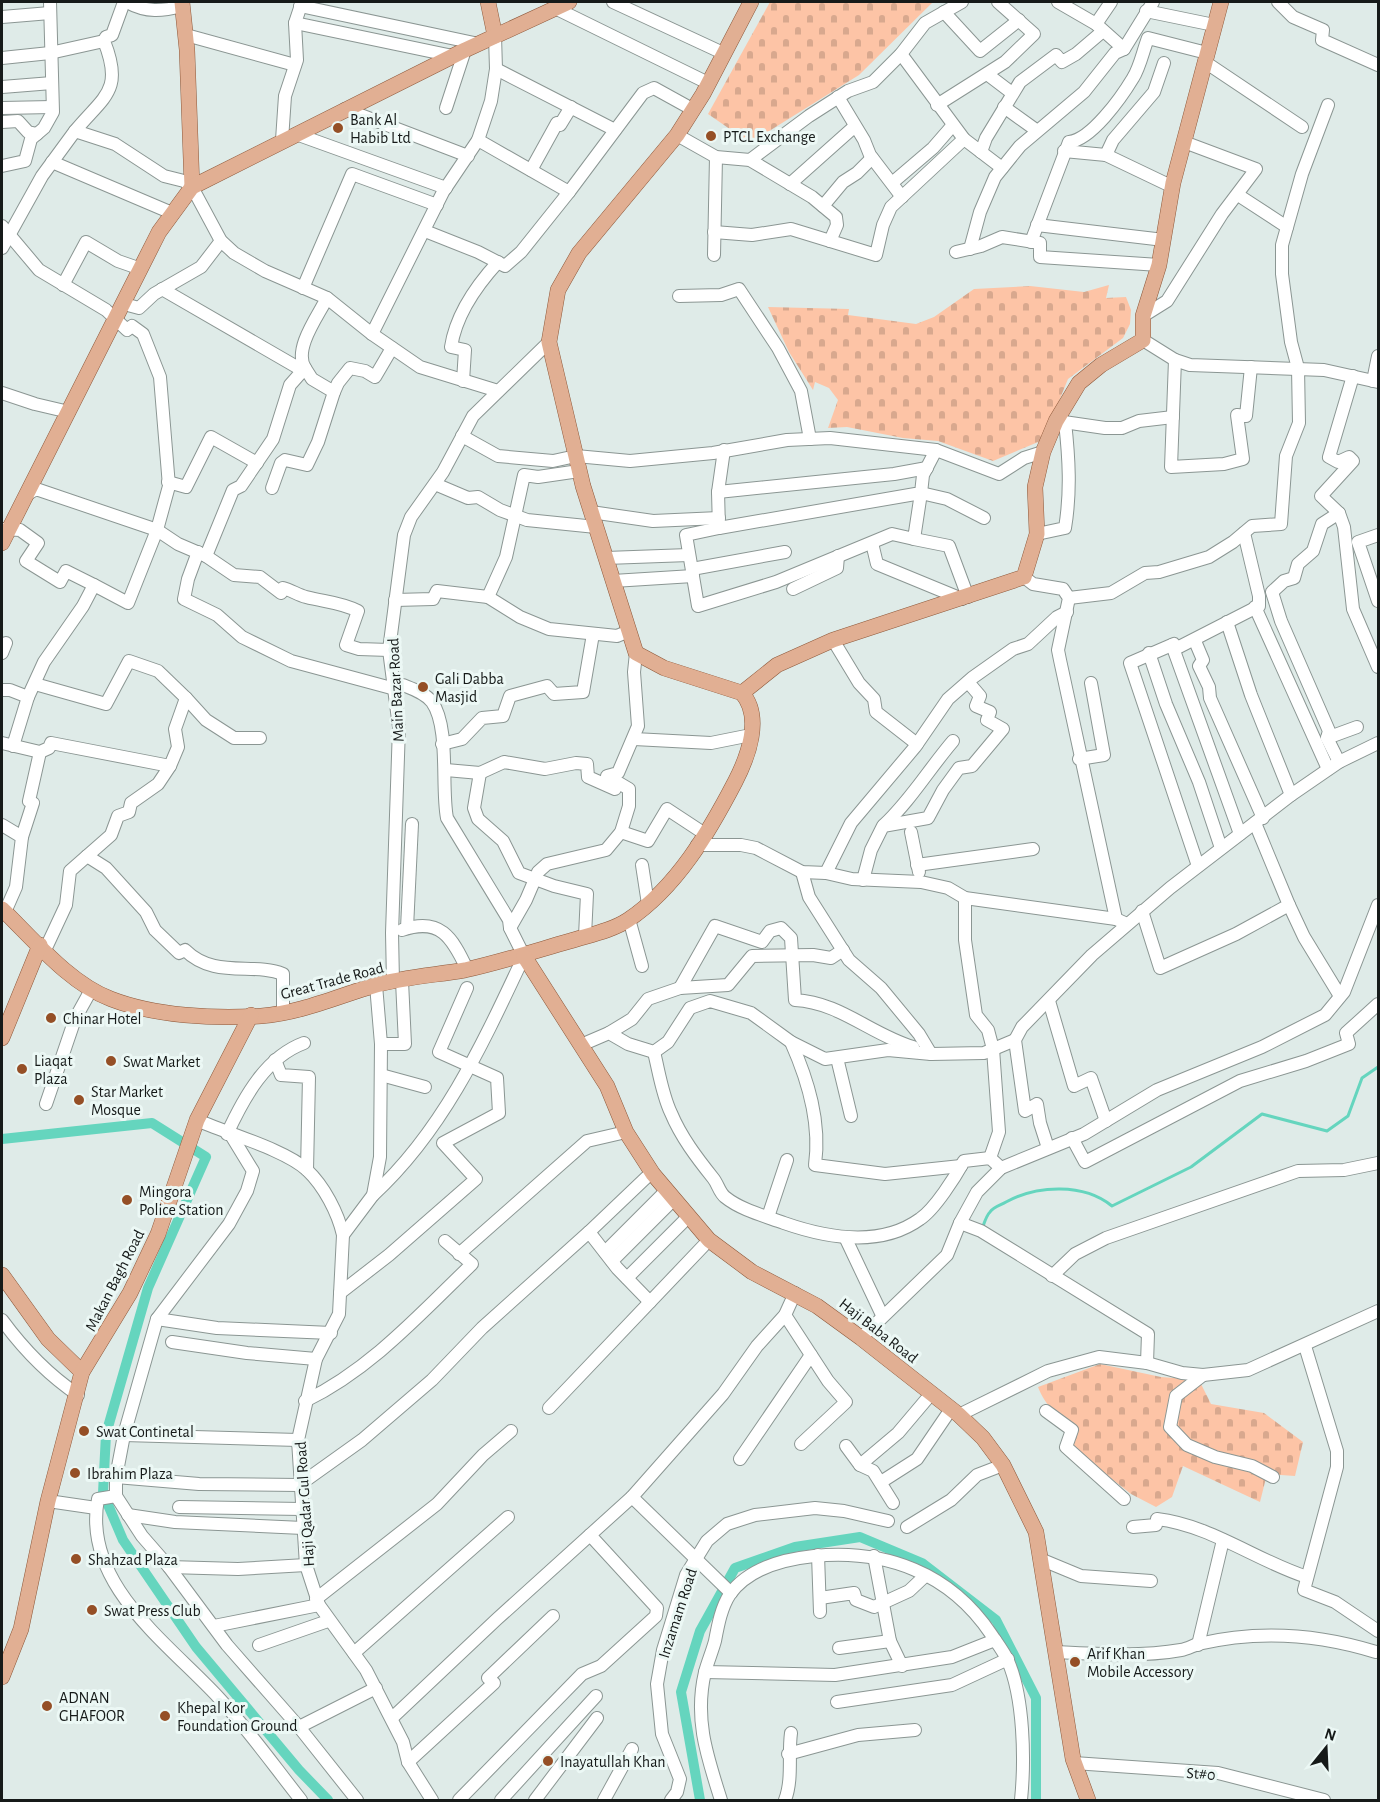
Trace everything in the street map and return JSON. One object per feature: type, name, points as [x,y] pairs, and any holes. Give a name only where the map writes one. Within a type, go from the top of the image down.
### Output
[{"type":"main road","points":[[488,2],[495,36]]},
{"type":"main road","points":[[748,2],[708,83],[677,135],[579,254],[558,290],[549,342],[578,463],[636,653],[664,668],[742,693],[777,665],[833,640],[1024,577],[1036,534],[1035,487],[1043,452],[1079,383],[1101,365],[1143,340],[1143,316],[1159,265],[1173,187],[1221,2]]},
{"type":"main road","points":[[183,4],[192,187]]},
{"type":"main road","points":[[4,534],[141,269],[172,213],[192,187],[345,109],[562,5]]},
{"type":"main road","name":"Great Trade Road","points":[[3,910],[42,948],[91,990],[113,1000],[197,1017],[251,1016],[322,1004],[376,985],[524,956],[628,919],[648,904],[701,840],[740,771],[754,725],[748,699],[742,693]]},
{"type":"main road","points":[[2,1038],[42,948]]},
{"type":"main road","name":"Haji Baba Road","points":[[524,956],[607,1086],[626,1132],[652,1172],[709,1240],[752,1272],[795,1293],[861,1338],[955,1412],[983,1438],[1003,1465],[1036,1532],[1056,1652],[1060,1693],[1074,1763],[1088,1800]]},
{"type":"main road","name":"Makan Bagh Road","points":[[49,1502],[79,1395],[82,1372],[130,1293],[158,1234],[194,1126],[251,1016]]},
{"type":"main road","points":[[2,1275],[48,1339],[82,1372]]},
{"type":"main road","points":[[2,1677],[21,1629],[49,1502]]},
{"type":"main road","points":[[2,1684],[24,1629],[49,1502]]},
{"type":"street","points":[[2,58],[50,53],[104,41],[106,37],[112,35],[125,2],[146,11],[161,11],[183,4]]},
{"type":"street","points":[[613,2],[723,53]]},
{"type":"street","points":[[750,160],[838,97],[873,82],[901,54],[925,23],[962,2]]},
{"type":"street","points":[[937,105],[1005,62],[1034,34],[998,2]]},
{"type":"street","points":[[1058,2],[1076,6],[1124,49]]},
{"type":"street","points":[[981,152],[1004,107],[1020,82],[1056,55],[1062,62],[1076,54],[1100,28],[1111,2]]},
{"type":"street","points":[[1278,2],[1293,17],[1323,30],[1322,40],[1378,64]]},
{"type":"street","points":[[446,188],[289,137],[285,96],[296,65],[295,23],[301,4],[466,50]]},
{"type":"street","points":[[562,5],[708,83]]},
{"type":"street","points":[[970,249],[980,212],[995,177],[1036,130],[1084,92],[1115,53],[1124,49],[1149,6],[1214,25]]},
{"type":"street","points":[[2,17],[50,7],[53,112],[44,128],[31,139],[25,161],[2,166]]},
{"type":"street","points":[[944,12],[980,51],[1019,20]]},
{"type":"street","points":[[295,23],[466,50]]},
{"type":"street","points":[[186,35],[296,65]]},
{"type":"street","points":[[372,334],[408,258],[446,188],[478,140],[491,101],[496,69],[495,36]]},
{"type":"street","points":[[1031,242],[1069,142],[1080,141],[1091,132],[1120,96],[1134,76],[1148,39],[1206,57],[1302,127]]},
{"type":"street","points":[[2,248],[5,231],[52,162],[75,131],[102,103],[111,86],[114,71],[104,41]]},
{"type":"street","points":[[446,108],[466,50]]},
{"type":"street","points":[[901,54],[964,140],[1002,168]]},
{"type":"street","points":[[1106,155],[1113,140],[1154,93],[1164,63]]},
{"type":"street","points":[[496,69],[615,130]]},
{"type":"street","points":[[987,74],[1012,93]]},
{"type":"street","points":[[2,87],[52,83]]},
{"type":"street","points":[[424,231],[505,266],[521,252],[569,192],[643,93],[654,88],[692,109]]},
{"type":"street","points":[[838,97],[872,158],[902,197]]},
{"type":"street","points":[[1069,598],[1111,593],[1145,573],[1159,572],[1209,557],[1252,526],[1281,524],[1286,456],[1299,423],[1298,368],[1291,342],[1282,274],[1282,245],[1328,105]]},
{"type":"street","points":[[2,108],[52,107]]},
{"type":"street","points":[[531,170],[557,123],[560,125],[571,107]]},
{"type":"street","points":[[1004,107],[1036,130]]},
{"type":"street","points":[[345,109],[468,156]]},
{"type":"street","points":[[2,122],[18,121],[28,132],[37,134]]},
{"type":"street","points":[[892,183],[933,148],[953,125]]},
{"type":"street","points":[[790,184],[854,127]]},
{"type":"street","points":[[75,131],[115,144],[164,176],[184,181],[192,187],[221,241],[234,253],[264,271],[327,298],[420,368],[498,391]]},
{"type":"street","points":[[677,135],[716,157],[750,160],[823,206],[836,217],[837,225],[830,241]]},
{"type":"street","points":[[478,140],[569,192]]},
{"type":"street","points":[[714,232],[752,235],[791,229],[876,255],[883,225],[891,207],[964,140]]},
{"type":"street","points":[[1143,316],[1167,302],[1221,214],[1256,169],[1184,142]]},
{"type":"street","points":[[1064,151],[1106,155],[1173,187]]},
{"type":"street","points":[[714,255],[716,157]]},
{"type":"street","points":[[823,206],[843,182],[857,173],[872,158]]},
{"type":"street","points":[[52,162],[172,213]]},
{"type":"street","points":[[303,288],[352,174],[437,205]]},
{"type":"street","points":[[1238,195],[1287,226]]},
{"type":"street","points":[[1037,225],[1164,240]]},
{"type":"street","points":[[4,534],[20,530],[38,543],[26,561],[60,582],[66,571],[128,603],[157,530],[168,482],[160,377],[143,334],[132,326],[127,330],[106,310],[39,270],[5,231]]},
{"type":"street","points":[[956,252],[1002,237],[1040,243],[1040,257],[1159,265]]},
{"type":"street","points":[[124,304],[139,308],[162,289],[201,267],[221,241]]},
{"type":"street","points":[[63,285],[86,242],[118,261],[141,269]]},
{"type":"street","points":[[463,381],[465,350],[451,347],[453,331],[480,282],[498,262]]},
{"type":"street","points":[[162,289],[303,369],[312,379],[334,392]]},
{"type":"street","points":[[679,296],[721,295],[739,289],[778,348],[801,391],[810,439]]},
{"type":"street","points":[[303,369],[300,361],[302,348],[327,298]]},
{"type":"street","points":[[1143,340],[1175,360],[1190,365],[1324,370],[1376,382],[1378,356]]},
{"type":"street","name":"Main Bazar Road","points":[[381,1044],[405,1044],[392,933],[399,735],[389,650],[404,535],[411,517],[435,484],[473,416],[549,342]]},
{"type":"street","points":[[272,488],[281,463],[285,460],[307,465],[318,442],[338,382],[350,368],[375,376],[392,348]]},
{"type":"street","points":[[1175,360],[1171,467],[1224,464],[1243,459],[1237,415],[1246,416],[1251,367]]},
{"type":"street","points":[[303,369],[290,385],[273,439],[241,486],[233,490],[202,554],[184,599],[217,615],[242,637],[291,661],[395,689],[403,685],[432,702],[446,770],[444,801],[447,818],[508,920],[524,956],[470,1065],[424,1140],[395,1175],[373,1195],[343,1235]]},
{"type":"street","points":[[1353,376],[1329,457],[1338,462],[1350,457],[1353,461],[1321,496],[1339,513],[1348,545],[1353,609],[1378,667]]},
{"type":"street","points":[[2,393],[69,412]]},
{"type":"street","points":[[1036,534],[1065,528],[1070,499],[1070,466],[1061,421],[1105,428],[1122,428],[1139,421],[1173,417]]},
{"type":"street","points":[[462,436],[498,456],[578,463],[630,461],[787,440],[830,438],[936,450],[999,474],[1024,458],[1043,452]]},
{"type":"street","points":[[168,482],[186,487],[211,437],[257,463]]},
{"type":"street","points":[[719,523],[718,492],[724,450]]},
{"type":"street","points":[[914,539],[927,468],[936,450]]},
{"type":"street","points":[[488,597],[506,557],[524,475],[538,477],[578,463]]},
{"type":"street","points":[[718,492],[894,474],[927,468]]},
{"type":"street","points":[[435,484],[468,498],[478,497],[527,520],[594,519],[719,523],[921,493],[947,499],[984,518]]},
{"type":"street","points":[[23,498],[36,489],[157,530],[178,544],[202,554],[234,575],[260,577],[281,593],[283,588],[306,597],[335,601],[358,611],[346,645],[359,649],[389,650]]},
{"type":"street","points":[[1334,766],[1327,738],[1329,731],[1281,621],[1272,592],[1284,581],[1294,578],[1298,564],[1313,551],[1322,524],[1339,513]]},
{"type":"street","points":[[719,523],[686,535],[698,606],[776,582],[892,534],[948,546],[965,598]]},
{"type":"street","points":[[1172,645],[1177,648],[1195,641],[1259,606],[1259,596],[1244,533]]},
{"type":"street","points":[[1378,535],[1358,542],[1378,601]]},
{"type":"street","points":[[872,543],[877,564],[965,598]]},
{"type":"street","points":[[613,581],[692,573],[785,552]]},
{"type":"street","points":[[606,558],[689,555]]},
{"type":"street","points":[[793,589],[837,568],[838,556]]},
{"type":"street","points":[[1024,577],[1033,584],[1063,589],[1069,598],[1058,650],[1079,759],[1121,922]]},
{"type":"street","points":[[94,585],[83,606],[44,662],[7,744],[40,752],[49,748],[51,743],[170,766]]},
{"type":"street","points":[[395,600],[433,599],[437,591],[488,597],[531,623],[549,629],[617,636],[629,631]]},
{"type":"street","points":[[1255,607],[1334,766]]},
{"type":"street","points":[[826,873],[851,823],[917,744],[948,699],[1013,649],[1028,644],[1057,616],[1067,612]]},
{"type":"street","points":[[1227,622],[1251,695],[1291,795]]},
{"type":"street","points":[[442,744],[462,739],[482,718],[503,716],[510,696],[524,690],[547,686],[554,694],[583,692],[592,634]]},
{"type":"street","points":[[833,640],[859,683],[874,699],[876,712],[917,744]]},
{"type":"street","points":[[1195,641],[1203,660],[1199,666],[1209,687],[1210,698],[1259,821],[1289,905],[1304,937],[1340,996]]},
{"type":"street","points":[[1172,645],[1130,663],[1131,673],[1197,866]]},
{"type":"street","points":[[1172,645],[1240,834]]},
{"type":"street","points":[[629,789],[607,776],[618,773],[638,726],[634,672],[636,653]]},
{"type":"street","points":[[1149,654],[1166,704],[1199,782],[1221,848]]},
{"type":"street","points":[[35,684],[106,704],[129,661],[158,671],[206,720],[234,738],[260,738]]},
{"type":"street","points":[[883,826],[928,818],[943,790],[959,768],[972,766],[1003,729],[987,720],[990,712],[976,706],[980,696],[968,682]]},
{"type":"street","points":[[1079,759],[1104,755],[1091,683]]},
{"type":"street","points":[[2,690],[10,690],[28,697]]},
{"type":"street","points":[[42,948],[66,905],[70,871],[111,835],[118,816],[129,812],[132,803],[158,784],[170,766],[178,747],[175,729],[186,698]]},
{"type":"street","points":[[1327,738],[1357,727]]},
{"type":"street","points":[[634,739],[711,743],[751,735]]},
{"type":"street","points":[[863,880],[870,850],[883,826],[912,796],[929,770],[953,741]]},
{"type":"street","points":[[1048,1148],[1037,1104],[1025,1111],[1015,1040],[1022,1027],[1049,1001],[1121,922],[1142,911],[1291,795],[1334,766],[1378,743]]},
{"type":"street","points":[[3,910],[16,887],[22,837],[33,803],[29,801],[40,752]]},
{"type":"street","points":[[446,770],[480,773],[504,762],[545,769],[576,763],[587,764],[588,777],[616,789],[629,789]]},
{"type":"street","points":[[480,773],[474,808],[478,819],[503,841],[519,873],[587,894],[585,936]]},
{"type":"street","points":[[510,928],[526,900],[533,879],[547,864],[606,850],[621,832],[629,806],[629,789]]},
{"type":"street","points":[[621,832],[648,841],[659,826],[667,809],[701,840],[756,848],[802,872],[826,873],[863,880],[921,882],[948,888],[965,898],[1121,922]]},
{"type":"street","points":[[407,928],[412,824]]},
{"type":"street","points":[[2,825],[22,837]]},
{"type":"street","points":[[911,832],[921,882]]},
{"type":"street","points":[[918,865],[1033,849]]},
{"type":"street","points":[[87,856],[106,868],[146,912],[155,930],[179,953],[185,950],[196,961],[233,970],[283,974],[283,1011]]},
{"type":"street","points":[[642,865],[648,904]]},
{"type":"street","points":[[802,872],[809,897],[849,960],[881,988],[919,1034],[931,1054]]},
{"type":"street","points":[[965,898],[964,940],[976,1015],[988,1030],[993,1049],[999,1132],[990,1158]]},
{"type":"street","points":[[1142,911],[1160,968],[1236,934],[1289,905]]},
{"type":"street","points":[[861,1338],[882,1315],[947,1255],[960,1223],[977,1192],[1002,1168],[1106,1121],[1157,1090],[1262,1047],[1325,1016],[1340,996],[1378,905]]},
{"type":"street","points":[[628,919],[642,966]]},
{"type":"street","points":[[392,933],[407,928],[431,925],[446,933],[459,950],[467,969]]},
{"type":"street","points":[[680,988],[715,926],[762,942],[770,931],[781,928],[791,938],[790,955],[795,1000],[810,1000],[898,1042],[931,1054]]},
{"type":"street","points":[[581,1046],[632,1019],[648,999],[680,988],[728,985],[752,956],[790,955],[831,958],[843,950]]},
{"type":"street","points":[[373,1195],[380,1157],[381,1044],[376,985]]},
{"type":"street","points":[[340,1293],[389,1255],[476,1179],[443,1143],[499,1113],[497,1078],[439,1052],[467,988]]},
{"type":"street","points":[[46,1104],[75,1019],[91,990]]},
{"type":"street","points":[[654,1052],[668,1042],[690,1008],[710,1001],[751,1013],[791,1042],[825,1059],[888,1050],[931,1054],[984,1053],[1015,1040]]},
{"type":"street","points":[[1049,1001],[1074,1086],[1091,1078],[1106,1121]]},
{"type":"street","points":[[1072,1138],[1084,1162],[1240,1082],[1306,1061],[1349,1044],[1346,1033],[1378,1004]]},
{"type":"street","points":[[609,1033],[628,1044],[654,1052]]},
{"type":"street","points":[[791,1042],[805,1072],[816,1124],[815,1164],[885,1174],[961,1166]]},
{"type":"street","points":[[304,1043],[285,1050],[262,1074],[229,1134],[253,1171],[247,1191],[221,1237],[157,1319],[124,1435],[115,1496],[142,1536],[170,1567],[227,1645],[299,1727],[357,1800]]},
{"type":"street","points":[[654,1052],[671,1114],[688,1147],[726,1198],[768,1217],[805,1230],[845,1237],[891,1234],[921,1218],[964,1161],[990,1158],[1002,1168]]},
{"type":"street","points":[[837,1058],[851,1116]]},
{"type":"street","points":[[275,1060],[281,1075],[309,1077],[307,1170]]},
{"type":"street","points":[[381,1076],[425,1087]]},
{"type":"street","name":"Haji Qadar Gul Road","points":[[194,1126],[229,1134],[290,1159],[307,1170],[328,1199],[343,1235],[339,1314],[316,1359],[298,1440],[299,1485],[306,1565],[317,1602],[376,1688],[403,1742],[408,1762],[432,1800]]},
{"type":"street","points":[[459,1254],[587,1141],[626,1132]]},
{"type":"street","points":[[768,1217],[787,1160]]},
{"type":"street","points":[[1052,1276],[1075,1254],[1106,1238],[1298,1171],[1344,1170],[1378,1163]]},
{"type":"street","points":[[116,1477],[199,1484],[299,1485],[362,1440],[423,1387],[482,1328],[652,1172]]},
{"type":"street","points":[[608,1257],[670,1195]]},
{"type":"street","points":[[627,1278],[688,1217]]},
{"type":"street","points":[[960,1223],[981,1230],[1052,1276],[1115,1311],[1148,1334],[1147,1363]]},
{"type":"street","points":[[589,1232],[608,1257],[650,1302]]},
{"type":"street","points":[[845,1237],[882,1315]]},
{"type":"street","points":[[549,1408],[709,1240]]},
{"type":"street","points":[[305,1401],[336,1386],[364,1365],[472,1264],[445,1241]]},
{"type":"street","points":[[392,1718],[632,1497],[716,1401],[757,1346],[785,1315],[795,1293]]},
{"type":"street","points":[[881,1482],[917,1459],[955,1412],[1048,1371],[1099,1358],[1147,1363],[1182,1373],[1203,1375],[1248,1370],[1378,1311]]},
{"type":"street","points":[[785,1315],[828,1381],[846,1402],[801,1444]]},
{"type":"street","points":[[157,1319],[217,1328],[331,1333]]},
{"type":"street","points":[[2,1320],[20,1345],[52,1377],[79,1395]]},
{"type":"street","points":[[172,1342],[247,1353],[316,1359]]},
{"type":"street","points":[[1305,1346],[1337,1451],[1337,1467],[1304,1590],[1335,1602],[1378,1631]]},
{"type":"street","points":[[740,1459],[811,1355]]},
{"type":"street","points":[[1203,1375],[1176,1396],[1170,1427],[1187,1445],[1215,1457],[1252,1466],[1273,1477]]},
{"type":"street","points":[[860,1465],[898,1433],[931,1394]]},
{"type":"street","points":[[1046,1411],[1072,1430],[1066,1448],[1124,1499]]},
{"type":"street","points":[[214,1626],[317,1602],[438,1503],[483,1455],[511,1431]]},
{"type":"street","points":[[124,1435],[298,1440]]},
{"type":"street","points":[[846,1446],[860,1465],[873,1471],[893,1503]]},
{"type":"street","points":[[907,1527],[951,1500],[986,1469],[1003,1465]]},
{"type":"street","points":[[49,1502],[98,1503],[115,1496]]},
{"type":"street","points":[[632,1497],[731,1593]]},
{"type":"street","points":[[98,1503],[102,1558],[135,1613],[219,1698],[301,1800]]},
{"type":"street","points":[[179,1507],[302,1509]]},
{"type":"street","name":"Inzamam Road","points":[[671,1800],[677,1792],[680,1779],[662,1734],[657,1684],[686,1575],[707,1541],[727,1524],[755,1515],[815,1508],[844,1511],[888,1521]]},
{"type":"street","points":[[128,1515],[175,1522],[303,1528]]},
{"type":"street","points":[[354,1653],[508,1517]]},
{"type":"street","points":[[1133,1527],[1174,1521],[1223,1540],[1307,1578]]},
{"type":"street","points":[[459,1800],[582,1674],[601,1666],[656,1617],[657,1608],[590,1535]]},
{"type":"street","points":[[1198,1644],[1223,1540]]},
{"type":"street","points":[[721,1800],[703,1744],[701,1715],[705,1672],[720,1617],[731,1593],[755,1573],[785,1559],[849,1553],[874,1556],[894,1562],[925,1576],[961,1596],[976,1611],[1008,1659],[1018,1694],[1022,1752],[1021,1800]]},
{"type":"street","points":[[818,1556],[820,1612]]},
{"type":"street","points":[[874,1556],[881,1603],[890,1641],[902,1666]]},
{"type":"street","points":[[1040,1559],[1081,1576],[1151,1581]]},
{"type":"street","points":[[170,1567],[238,1569],[306,1565]]},
{"type":"street","points":[[820,1598],[854,1593],[856,1600],[874,1607],[909,1591],[925,1576]]},
{"type":"street","points":[[408,1762],[494,1683],[489,1678],[553,1616]]},
{"type":"street","points":[[259,1645],[328,1621]]},
{"type":"street","points":[[1056,1652],[1089,1654],[1181,1650],[1198,1644],[1269,1635],[1331,1641],[1376,1652]]},
{"type":"street","points":[[705,1672],[835,1676],[952,1657],[995,1640]]},
{"type":"street","points":[[839,1648],[890,1641]]},
{"type":"street","points":[[837,1702],[952,1685],[1008,1659]]},
{"type":"street","points":[[299,1727],[376,1688]]},
{"type":"street","points":[[501,1800],[596,1695]]},
{"type":"street","points":[[535,1800],[597,1718]]},
{"type":"street","points":[[788,1754],[858,1735],[915,1730]]},
{"type":"street","points":[[785,1800],[789,1789],[788,1754],[791,1733]]},
{"type":"street","points":[[604,1800],[632,1749]]},
{"type":"street","name":"St#0","points":[[1074,1763],[1218,1773],[1324,1800]]},
{"type":"green space","points":[[770,2],[933,2],[859,75],[750,143],[708,114]]},
{"type":"green space","points":[[1109,285],[1106,298],[1126,297],[1131,310],[1130,324],[1123,338],[1068,379],[1043,440],[993,461],[938,441],[903,438],[847,427],[828,428],[838,400],[829,388],[815,382],[813,390],[789,352],[768,307],[849,309],[848,315],[916,324],[934,317],[974,289],[1030,286],[1084,292]]},
{"type":"green space","points":[[1100,1364],[1161,1377],[1199,1380],[1211,1404],[1264,1413],[1303,1442],[1295,1476],[1267,1474],[1260,1502],[1183,1466],[1172,1497],[1156,1507],[1131,1494],[1071,1447],[1077,1429],[1049,1406],[1038,1387]]},
{"type":"waterway","points":[[982,1229],[987,1216],[993,1209],[1018,1196],[1032,1192],[1074,1190],[1088,1193],[1112,1206],[1191,1167],[1262,1114],[1327,1131],[1348,1116],[1362,1078],[1378,1067]]},
{"type":"waterway","points":[[2,1139],[152,1123],[206,1157],[148,1288],[106,1434],[103,1493],[123,1540],[196,1647],[299,1770],[328,1800]]},
{"type":"waterway","points":[[700,1800],[681,1692],[700,1631],[735,1568],[795,1547],[860,1537],[922,1563],[996,1620],[1036,1698],[1036,1800]]},
{"type":"place","name":"Bank Al Habib Ltd","points":[[338,128]]},
{"type":"place","name":"PTCL Exchange","points":[[711,136]]},
{"type":"place","name":"Gali Dabba Masjid","points":[[423,687]]},
{"type":"place","name":"Chinar Hotel","points":[[51,1018]]},
{"type":"place","name":"Swat Market","points":[[111,1061]]},
{"type":"place","name":"Liaqat Plaza","points":[[22,1069]]},
{"type":"place","name":"Star Market Mosque","points":[[79,1100]]},
{"type":"place","name":"Mingora Police Station","points":[[127,1200]]},
{"type":"place","name":"Swat Continetal","points":[[84,1431]]},
{"type":"place","name":"Ibrahim Plaza","points":[[75,1473]]},
{"type":"place","name":"Shahzad Plaza","points":[[76,1559]]},
{"type":"place","name":"Swat Press Club","points":[[92,1610]]},
{"type":"place","name":"Arif Khan Mobile Accessory","points":[[1075,1662]]},
{"type":"place","name":"ADNAN GHAFOOR","points":[[47,1706]]},
{"type":"place","name":"Khepal Kor Foundation Ground","points":[[165,1716]]},
{"type":"place","name":"Inayatullah Khan","points":[[548,1761]]}]
